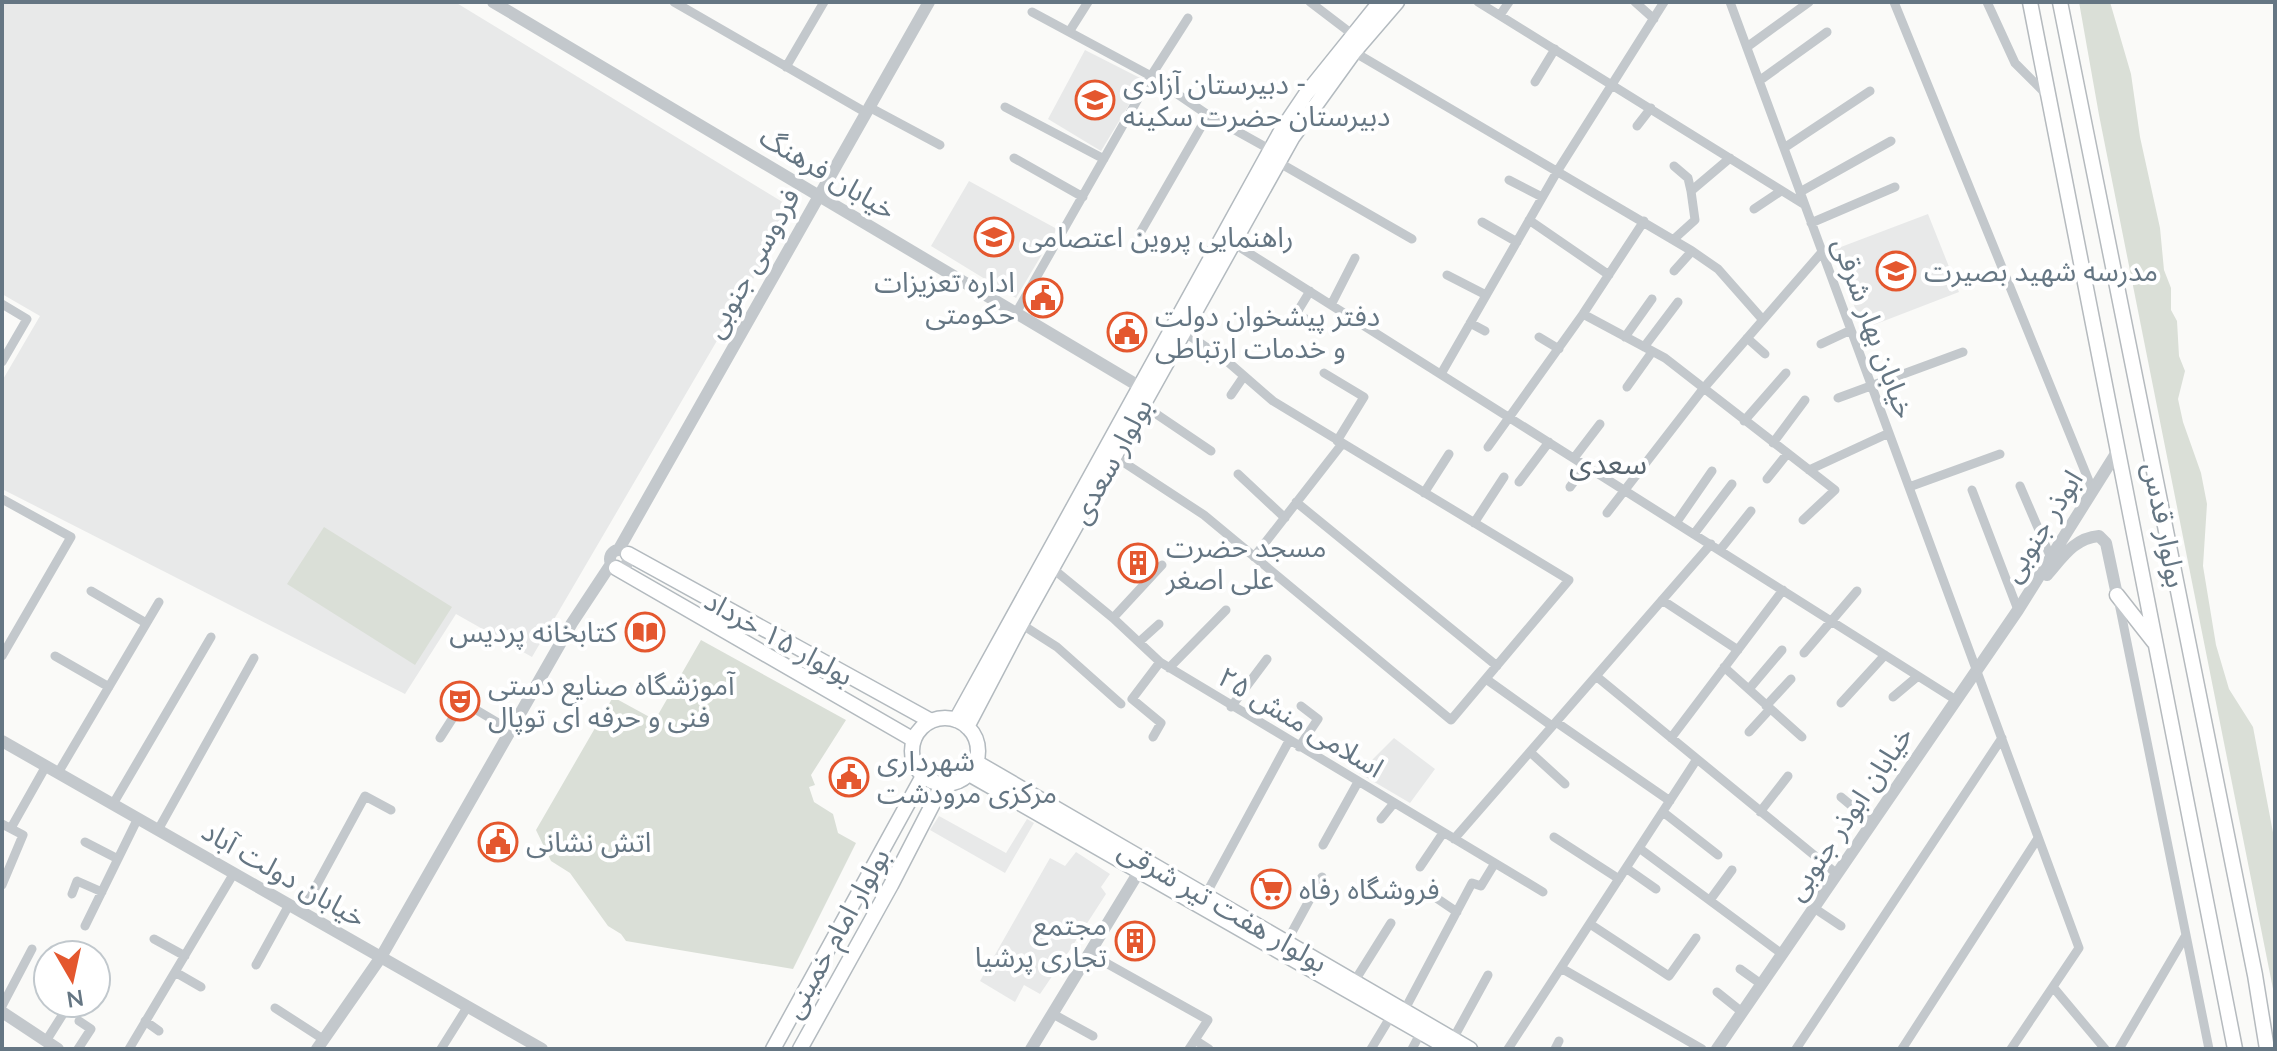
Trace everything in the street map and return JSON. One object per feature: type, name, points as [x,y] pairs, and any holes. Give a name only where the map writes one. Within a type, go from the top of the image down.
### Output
[{"type":"main road","name":"بولوار سعدی","points":[[961,723],[1021,624],[1114,456],[1144,395],[1184,332],[1233,243],[1274,156],[1397,2]]},
{"type":"main road","name":"بولوار قدس","points":[[2030,2],[2235,1049]]},
{"type":"main road","name":"بولوار قدس","points":[[2060,2],[2252,960],[2267,1049]]},
{"type":"main road","name":"بولوار سعدی","points":[[961,723],[1144,395],[1306,94],[1374,4]]},
{"type":"main road","name":"بولوار ۱۵ خرداد","points":[[623,552],[931,721]]},
{"type":"main road","name":"بولوار ۱۵ خرداد","points":[[614,566],[914,740]]},
{"type":"main road","points":[[2117,595],[2156,645]]},
{"type":"main road","points":[[939,719],[961,723],[975,737],[978,749],[973,768],[953,783],[943,784],[923,776],[913,759],[914,740],[918,732],[931,721],[939,719]]},
{"type":"main road","name":"بولوار هفت تیر شرقی","points":[[973,768],[1140,870],[1452,1044]]},
{"type":"main road","name":"بولوار هفت تیر شرقی","points":[[973,768],[1286,943],[1331,976],[1354,982],[1421,1032],[1470,1049]]},
{"type":"main road","name":"بولوار امام خمینی","points":[[773,1049],[923,776]]},
{"type":"main road","name":"بولوار امام خمینی","points":[[800,1049],[943,784]]},
{"type":"street","name":"خیابان فرهنگ","points":[[493,2],[1016,313],[1144,395]]},
{"type":"street","points":[[674,2],[786,67],[940,145]]},
{"type":"street","points":[[786,67],[824,2]]},
{"type":"street","name":"فردوسی جنوبی","points":[[614,566],[627,565],[623,552],[818,195],[929,2]]},
{"type":"street","points":[[1069,32],[1088,2]]},
{"type":"street","points":[[1310,2],[1352,34]]},
{"type":"street","points":[[1478,2],[1805,206]]},
{"type":"street","points":[[1500,15],[1509,2]]},
{"type":"street","points":[[1635,2],[1654,19]]},
{"type":"street","points":[[1441,374],[1558,170],[1664,2]]},
{"type":"street","name":"خیابان بهار شرقی","points":[[1730,2],[2079,948],[2053,987]]},
{"type":"street","points":[[1747,47],[1809,2]]},
{"type":"street","points":[[1894,2],[2093,491]]},
{"type":"street","points":[[1987,2],[2015,63],[2048,96]]},
{"type":"street","points":[[1032,12],[1151,76],[1208,115],[1412,239]]},
{"type":"street","points":[[1016,313],[1151,76],[1188,18]]},
{"type":"street","points":[[1759,81],[1827,32]]},
{"type":"street","points":[[1535,82],[1555,49]]},
{"type":"street","points":[[1354,52],[1674,239],[1718,269],[1763,320]]},
{"type":"street","points":[[1784,148],[1870,91]]},
{"type":"street","points":[[1005,107],[1104,159]]},
{"type":"street","points":[[1637,126],[1651,108]]},
{"type":"street","points":[[1140,233],[1208,115]]},
{"type":"street","points":[[1800,192],[1891,141]]},
{"type":"street","points":[[1014,158],[1083,197]]},
{"type":"street","points":[[1691,191],[1730,158]]},
{"type":"street","points":[[1674,166],[1688,178],[1695,220],[1674,239]]},
{"type":"street","points":[[1509,180],[1542,197]]},
{"type":"street","points":[[1811,223],[1895,187]]},
{"type":"street","points":[[1754,209],[1781,191]]},
{"type":"street","points":[[1529,220],[1609,275]]},
{"type":"street","points":[[1488,447],[1559,349],[1644,221]]},
{"type":"street","points":[[1482,222],[1517,242]]},
{"type":"street","points":[[1233,243],[1956,700]]},
{"type":"street","points":[[1674,271],[1692,251]]},
{"type":"street","points":[[1607,513],[1703,389],[1822,252]]},
{"type":"street","points":[[1331,305],[1355,258]]},
{"type":"street","points":[[1447,275],[1486,295]]},
{"type":"street","points":[[1310,291],[1296,314],[1310,321]]},
{"type":"street","points":[[1625,337],[1652,299]]},
{"type":"street","points":[[1627,387],[1678,302]]},
{"type":"street","points":[[2,304],[27,319],[2,362]]},
{"type":"street","points":[[1583,314],[1665,358],[1835,490],[1803,520]]},
{"type":"street","points":[[1470,323],[1485,331]]},
{"type":"street","points":[[1821,344],[1851,330]]},
{"type":"street","points":[[1114,456],[1204,515],[1451,720],[1569,580],[1273,401],[1184,332]]},
{"type":"street","points":[[1539,337],[1559,349]]},
{"type":"street","points":[[1747,338],[1765,354]]},
{"type":"street","points":[[1838,398],[1963,352]]},
{"type":"street","points":[[1254,557],[1339,442],[1364,397],[1324,373]]},
{"type":"street","points":[[1744,421],[1786,373]]},
{"type":"street","points":[[1231,395],[1244,376]]},
{"type":"street","points":[[1144,395],[1211,451]]},
{"type":"street","points":[[1773,443],[1805,400]]},
{"type":"street","points":[[1574,458],[1600,424]]},
{"type":"street","points":[[1809,470],[1889,433]]},
{"type":"street","points":[[1519,482],[1549,442]]},
{"type":"street","name":"ابوذر جنوبی","points":[[2020,607],[2117,452]]},
{"type":"street","points":[[1424,493],[1449,454]]},
{"type":"street","points":[[1767,479],[1787,454]]},
{"type":"street","points":[[1909,487],[2000,454]]},
{"type":"street","points":[[1570,487],[1586,465]]},
{"type":"street","points":[[1676,523],[1712,471]]},
{"type":"street","points":[[1238,474],[1285,518]]},
{"type":"street","points":[[1474,523],[1504,477]]},
{"type":"street","points":[[1694,534],[1732,484]]},
{"type":"street","points":[[2020,486],[2051,558]]},
{"type":"street","points":[[1972,490],[2020,607]]},
{"type":"street","points":[[2,499],[71,537],[2,656]]},
{"type":"street","points":[[1296,502],[1497,666]]},
{"type":"street","points":[[1454,839],[1662,600],[1751,511]]},
{"type":"street","name":"ابوذر جنوبی","points":[[2020,607],[2072,546],[2087,537],[2099,536],[2106,543],[2117,595]]},
{"type":"street","points":[[1113,618],[1162,565]]},
{"type":"street","points":[[275,1008],[320,1044],[381,957],[572,623],[614,566]]},
{"type":"street","name":"اسلامی منش ۲۵","points":[[1052,568],[1169,668],[1543,892]]},
{"type":"street","points":[[1671,738],[1783,590]]},
{"type":"street","points":[[91,591],[146,623]]},
{"type":"street","points":[[1804,653],[1857,591]]},
{"type":"street","points":[[2117,595],[2209,1049]]},
{"type":"street","points":[[1662,600],[1738,650]]},
{"type":"street","points":[[58,773],[159,602]]},
{"type":"street","name":"خیابان ابوذر جنوبی","points":[[1717,1049],[2020,607]]},
{"type":"street","points":[[1169,668],[1226,610]]},
{"type":"street","points":[[1021,624],[1057,647],[1121,704]]},
{"type":"street","points":[[1139,642],[1159,624]]},
{"type":"street","points":[[113,804],[211,637]]},
{"type":"street","points":[[1749,689],[1782,650]]},
{"type":"street","points":[[1841,703],[1885,655]]},
{"type":"street","points":[[55,656],[109,687]]},
{"type":"street","points":[[158,830],[254,658]]},
{"type":"street","points":[[1231,707],[1267,659]]},
{"type":"street","points":[[1153,737],[1161,723],[1132,699],[1160,662]]},
{"type":"street","points":[[1724,667],[1802,737]]},
{"type":"street","points":[[1596,676],[1837,874]]},
{"type":"street","points":[[1893,697],[1918,676]]},
{"type":"street","points":[[1486,679],[1670,801]]},
{"type":"street","points":[[1749,732],[1791,679]]},
{"type":"street","points":[[440,738],[463,702],[510,730]]},
{"type":"street","points":[[1299,747],[1318,719],[1301,706]]},
{"type":"street","points":[[1796,1049],[2002,738]]},
{"type":"street","name":"خیابان دولت آباد","points":[[2,741],[468,1006],[519,1043],[542,1049]]},
{"type":"street","points":[[1205,896],[1289,741]]},
{"type":"street","points":[[1530,752],[1565,784]]},
{"type":"street","points":[[1508,1049],[1697,759]]},
{"type":"street","points":[[2,885],[23,835],[6,826],[46,766]]},
{"type":"street","points":[[1760,812],[1788,776]]},
{"type":"street","points":[[1323,845],[1358,782]]},
{"type":"street","points":[[302,912],[365,796],[391,810]]},
{"type":"street","points":[[1841,797],[1872,823]]},
{"type":"street","points":[[1381,819],[1394,803]]},
{"type":"street","points":[[1663,812],[1718,855]]},
{"type":"street","points":[[85,926],[138,818]]},
{"type":"street","points":[[1420,867],[1443,833]]},
{"type":"street","points":[[1554,837],[1619,879]]},
{"type":"street","points":[[1902,1049],[2038,838]]},
{"type":"street","points":[[85,842],[118,859]]},
{"type":"street","points":[[1639,848],[1782,954]]},
{"type":"street","points":[[1371,1049],[1397,1014],[1472,883],[1481,886],[1495,863]]},
{"type":"street","points":[[1626,868],[1656,889]]},
{"type":"street","points":[[1031,1049],[1140,870]]},
{"type":"street","points":[[1710,900],[1732,870]]},
{"type":"street","points":[[129,1049],[234,873]]},
{"type":"street","points":[[1286,943],[1322,877]]},
{"type":"street","points":[[72,894],[77,881],[102,892]]},
{"type":"street","points":[[1429,893],[1457,912]]},
{"type":"street","points":[[256,965],[289,905]]},
{"type":"street","points":[[1814,908],[1841,926]]},
{"type":"street","points":[[1354,982],[1391,923]]},
{"type":"street","points":[[1590,924],[1669,976],[1696,938]]},
{"type":"street","points":[[2119,1049],[2186,935]]},
{"type":"street","points":[[154,939],[185,956]]},
{"type":"street","points":[[2,1006],[32,949]]},
{"type":"street","points":[[1090,954],[1208,1020],[1192,1045],[1209,1049]]},
{"type":"street","points":[[1561,968],[1702,1049]]},
{"type":"street","points":[[1740,969],[1761,984]]},
{"type":"street","points":[[175,972],[201,987]]},
{"type":"street","points":[[1452,1044],[1488,975]]},
{"type":"street","points":[[2011,1049],[2053,987],[2105,1049]]},
{"type":"street","points":[[1717,992],[1742,1012]]},
{"type":"street","points":[[441,1049],[468,1006]]},
{"type":"street","points":[[2,1012],[58,1049]]},
{"type":"street","points":[[1053,1014],[1093,1036]]},
{"type":"street","points":[[46,1041],[60,1019]]},
{"type":"street","points":[[78,1049],[91,1029],[79,1021]]},
{"type":"street","points":[[145,1021],[159,1031]]},
{"type":"street","points":[[1412,1049],[1421,1032]]},
{"type":"shaded area","points":[[2,2],[455,2],[794,209],[532,657],[456,614],[405,694],[2,489],[2,381],[40,316],[2,294]]},
{"type":"shaded area","points":[[2079,2],[2110,2],[2131,74],[2140,137],[2160,228],[2164,270],[2171,288],[2171,310],[2177,321],[2179,356],[2185,371],[2178,399],[2201,473],[2207,504],[2203,566],[2216,645],[2229,689],[2253,727],[2275,843],[2275,999],[2099,115]]},
{"type":"shaded area","name":"دبیرستان آزادی - دبیرستان حضرت سکینه","points":[[1085,50],[1144,80],[1101,151],[1048,119]]},
{"type":"shaded area","name":"راهنمایی پروین اعتصامی","points":[[969,181],[1057,229],[1016,298],[931,246]]},
{"type":"shaded area","name":"مدرسه شهید بصیرت","points":[[1928,214],[1959,292],[1863,329],[1833,250]]},
{"type":"shaded area","points":[[324,527],[452,607],[415,665],[287,584]]},
{"type":"shaded area","points":[[701,640],[846,720],[811,775],[815,785],[809,787],[814,802],[833,814],[838,833],[856,843],[793,969],[626,941],[608,926],[570,873],[551,861],[536,830],[613,697],[655,720]]},
{"type":"shaded area","points":[[1394,738],[1435,769],[1410,803],[1359,773]]},
{"type":"shaded area","points":[[939,816],[1006,853],[1027,819],[1034,823],[1005,873],[930,830]]},
{"type":"shaded area","points":[[1076,852],[1110,874],[1101,887],[1106,894],[1062,962],[1071,967],[1068,974],[1057,969],[1040,994],[1024,985],[1015,1002],[980,981],[1050,858],[1065,866]]},
{"type":"place","name":"دبیرستان آزادی - دبیرستان حضرت سکینه","points":[[1095,100]]},
{"type":"place","name":"راهنمایی پروین اعتصامی","points":[[994,237]]},
{"type":"place","name":"مدرسه شهید بصیرت","points":[[1896,271]]},
{"type":"place","name":"اداره تعزیزات حکومتی","points":[[1043,298]]},
{"type":"place","name":"دفتر پیشخوان دولت و خدمات ارتباطی","points":[[1127,332]]},
{"type":"place","name":"مسجد حضرت علی اصغر","points":[[1138,563]]},
{"type":"place","name":"کتابخانه پردیس","points":[[645,632]]},
{"type":"place","name":"آموزشگاه صنایع دستی فنی و حرفه ای توپال","points":[[460,701]]},
{"type":"place","name":"شهرداری مرکزی مرودشت","points":[[849,777]]},
{"type":"place","name":"اتش نشانی","points":[[498,842]]},
{"type":"place","name":"فروشگاه رفاه","points":[[1271,889]]},
{"type":"place","name":"مجتمع تجاری پرشیا","points":[[1135,941]]},
{"type":"district","name":"سعدی","points":[[1608,464]]}]
